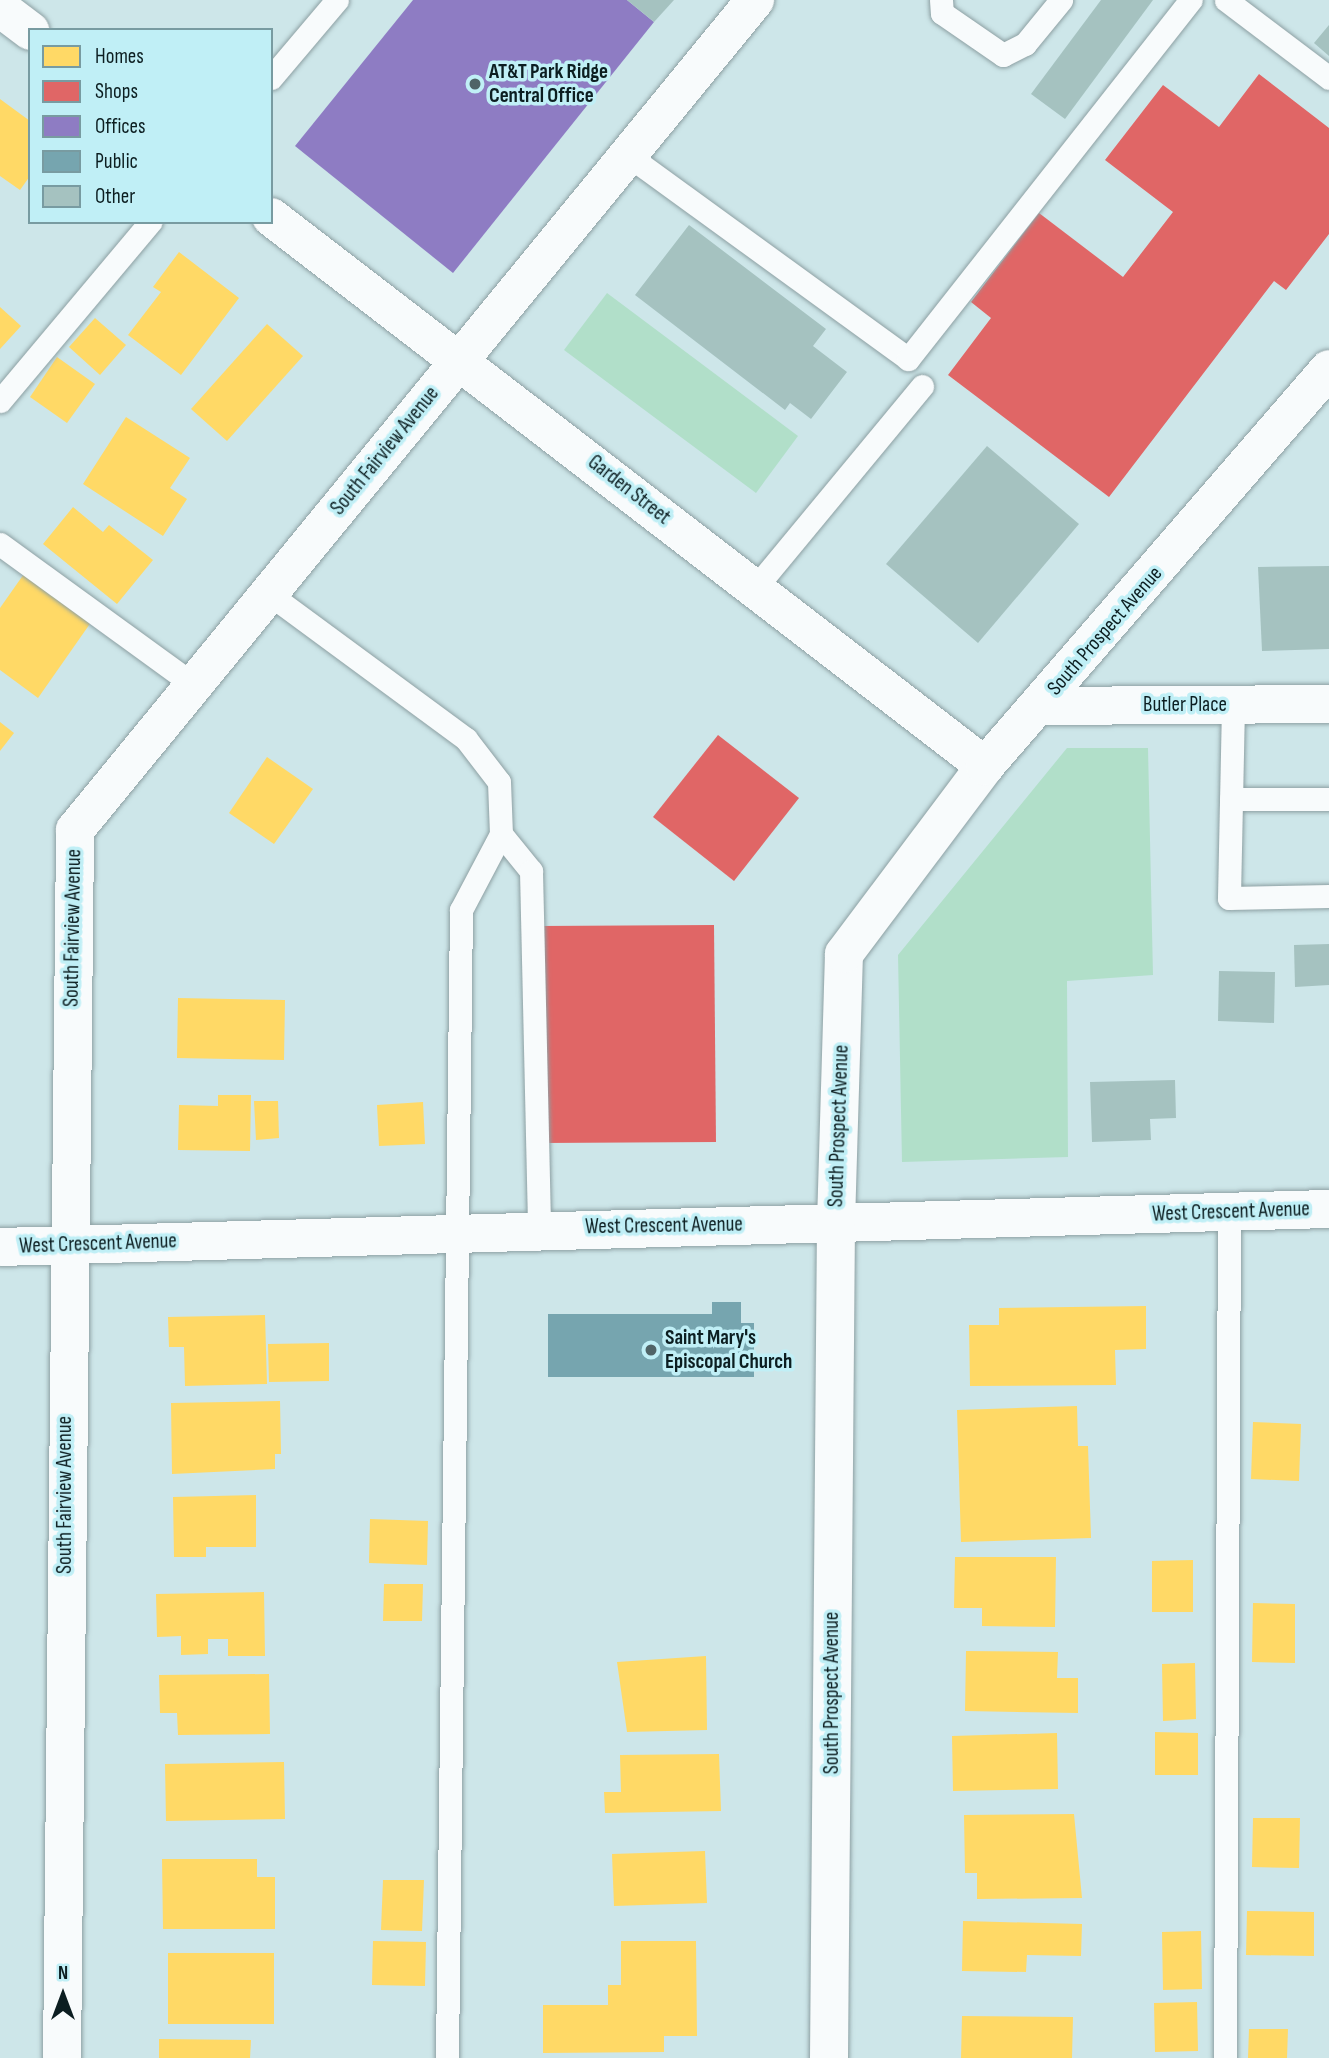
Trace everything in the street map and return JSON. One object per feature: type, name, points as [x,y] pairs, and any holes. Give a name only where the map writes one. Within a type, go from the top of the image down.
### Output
[{"type":"street","name":"South Fairview Avenue","points":[[62,2058],[66,1245],[75,830],[755,0]]},
{"type":"street","points":[[0,8],[28,30]]},
{"type":"street","name":"Garden Street","points":[[273,219],[461,359],[985,766]]},
{"type":"street","name":"South Prospect Avenue","points":[[829,2058],[836,1223],[844,954],[985,766],[1041,705],[1329,369]]},
{"type":"street","name":"Butler Place","points":[[1041,705],[1329,704]]},
{"type":"street","name":"West Crescent Avenue","points":[[0,1247],[457,1230],[836,1223],[1329,1209]]},
{"type":"lane","points":[[273,76],[337,0]]},
{"type":"lane","points":[[941,0],[942,13],[1003,55],[1026,44],[1062,0]]},
{"type":"lane","points":[[629,156],[908,359],[1190,0]]},
{"type":"lane","points":[[1226,0],[1329,78]]},
{"type":"lane","points":[[0,401],[148,224]]},
{"type":"lane","points":[[755,588],[922,386]]},
{"type":"lane","points":[[0,544],[194,685]]},
{"type":"lane","points":[[268,593],[466,738],[499,782],[500,834],[461,910],[447,2058]]},
{"type":"lane","points":[[1233,705],[1229,898],[1329,896]]},
{"type":"lane","points":[[1231,799],[1329,799]]},
{"type":"lane","points":[[500,834],[531,871],[539,1229]]},
{"type":"lane","points":[[1225,2058],[1229,1212]]},
{"type":"green space","points":[[607,293],[798,436],[756,493],[564,350]]},
{"type":"green space","points":[[1067,748],[1148,748],[1153,975],[1067,981],[1068,1157],[902,1162],[898,955]]},
{"type":"building: Homes","points":[[0,99],[28,120],[28,179],[20,190],[0,176]]},
{"type":"building: Homes","points":[[179,252],[239,298],[181,375],[128,335],[161,292],[153,287]]},
{"type":"building: Homes","points":[[0,307],[21,326],[0,349]]},
{"type":"building: Homes","points":[[95,318],[126,345],[100,375],[69,347]]},
{"type":"building: Homes","points":[[267,324],[303,356],[227,441],[191,409]]},
{"type":"building: Homes","points":[[57,357],[95,384],[67,423],[30,397]]},
{"type":"building: Homes","points":[[126,417],[190,458],[170,488],[187,499],[163,536],[83,484]]},
{"type":"building: Homes","points":[[73,507],[103,532],[109,525],[153,560],[117,604],[43,544]]},
{"type":"building: Homes","points":[[26,571],[94,618],[38,698],[0,670],[0,608]]},
{"type":"building: Homes","points":[[0,722],[14,733],[0,751]]},
{"type":"building: Homes","points":[[267,757],[313,789],[274,844],[229,813]]},
{"type":"building: Homes","points":[[178,998],[285,1000],[284,1060],[177,1058]]},
{"type":"building: Homes","points":[[218,1095],[251,1095],[250,1151],[178,1150],[179,1105],[218,1106]]},
{"type":"building: Homes","points":[[254,1101],[278,1101],[279,1138],[256,1140]]},
{"type":"building: Homes","points":[[423,1102],[425,1144],[379,1146],[377,1105]]},
{"type":"building: Homes","points":[[1146,1306],[1146,1349],[1115,1350],[1116,1385],[970,1386],[969,1325],[999,1325],[999,1308]]},
{"type":"building: Homes","points":[[265,1315],[267,1384],[185,1386],[184,1347],[169,1347],[168,1317]]},
{"type":"building: Homes","points":[[329,1343],[329,1381],[269,1382],[268,1344]]},
{"type":"building: Homes","points":[[280,1401],[281,1454],[275,1454],[275,1469],[172,1474],[171,1403]]},
{"type":"building: Homes","points":[[1077,1406],[1078,1446],[1088,1446],[1091,1538],[961,1542],[957,1410]]},
{"type":"building: Homes","points":[[1253,1422],[1301,1424],[1299,1481],[1251,1479]]},
{"type":"building: Homes","points":[[256,1495],[256,1547],[206,1547],[206,1557],[174,1557],[173,1497]]},
{"type":"building: Homes","points":[[370,1519],[428,1521],[427,1565],[369,1563]]},
{"type":"building: Homes","points":[[955,1557],[1056,1557],[1055,1627],[982,1626],[982,1608],[954,1608]]},
{"type":"building: Homes","points":[[1193,1560],[1193,1612],[1152,1612],[1152,1561]]},
{"type":"building: Homes","points":[[384,1584],[423,1584],[422,1621],[383,1621]]},
{"type":"building: Homes","points":[[264,1592],[265,1656],[228,1656],[228,1639],[208,1639],[208,1654],[181,1655],[181,1636],[157,1637],[156,1594]]},
{"type":"building: Homes","points":[[1253,1603],[1295,1604],[1295,1663],[1252,1662]]},
{"type":"building: Homes","points":[[966,1651],[1058,1652],[1057,1678],[1078,1678],[1078,1713],[965,1711]]},
{"type":"building: Homes","points":[[706,1656],[707,1730],[627,1732],[617,1662]]},
{"type":"building: Homes","points":[[1195,1663],[1196,1719],[1163,1721],[1162,1664]]},
{"type":"building: Homes","points":[[269,1674],[270,1734],[178,1735],[177,1713],[160,1713],[159,1675]]},
{"type":"building: Homes","points":[[1155,1732],[1198,1733],[1198,1775],[1155,1775]]},
{"type":"building: Homes","points":[[1057,1733],[1058,1789],[953,1791],[952,1736]]},
{"type":"building: Homes","points":[[719,1754],[721,1811],[605,1813],[604,1792],[621,1792],[620,1755]]},
{"type":"building: Homes","points":[[284,1762],[285,1819],[166,1821],[165,1764]]},
{"type":"building: Homes","points":[[1074,1814],[1082,1898],[977,1899],[977,1873],[965,1873],[964,1815]]},
{"type":"building: Homes","points":[[1253,1818],[1300,1818],[1299,1868],[1252,1867]]},
{"type":"building: Homes","points":[[705,1851],[707,1903],[614,1906],[612,1854]]},
{"type":"building: Homes","points":[[162,1859],[257,1859],[257,1877],[275,1877],[275,1929],[163,1929]]},
{"type":"building: Homes","points":[[383,1880],[424,1880],[422,1931],[381,1930]]},
{"type":"building: Homes","points":[[1247,1911],[1314,1912],[1314,1956],[1246,1955]]},
{"type":"building: Homes","points":[[963,1921],[1082,1924],[1081,1956],[1027,1955],[1026,1972],[962,1971]]},
{"type":"building: Homes","points":[[1201,1931],[1202,1989],[1163,1990],[1162,1932]]},
{"type":"building: Homes","points":[[373,1941],[426,1942],[425,1986],[372,1985]]},
{"type":"building: Homes","points":[[621,1941],[696,1941],[697,2036],[664,2036],[664,2052],[543,2053],[543,2005],[608,2005],[608,1985],[621,1985]]},
{"type":"building: Homes","points":[[168,1953],[274,1953],[274,2024],[168,2024]]},
{"type":"building: Homes","points":[[1197,2002],[1198,2051],[1155,2052],[1154,2003]]},
{"type":"building: Homes","points":[[962,2016],[1073,2017],[1072,2058],[961,2058]]},
{"type":"building: Homes","points":[[1249,2029],[1288,2029],[1287,2058],[1248,2058]]},
{"type":"building: Homes","points":[[159,2039],[251,2040],[250,2058],[159,2058]]},
{"type":"building: Shops","points":[[1259,74],[1329,128],[1329,234],[1286,290],[1274,281],[1109,497],[948,375],[991,318],[971,302],[1039,213],[1123,277],[1173,212],[1105,160],[1163,85],[1219,127]]},
{"type":"building: Shops","points":[[718,735],[799,798],[734,881],[653,817]]},
{"type":"building: Shops","points":[[714,925],[716,1142],[542,1143],[540,926]]},
{"type":"building: Offices","name":"AT&T Park Ridge Central Office","points":[[413,0],[627,0],[654,22],[453,273],[295,146]]},
{"type":"building: Public","name":"Saint Mary's Episcopal Church","points":[[712,1302],[741,1302],[741,1323],[754,1323],[754,1377],[548,1377],[548,1314],[712,1314]]},
{"type":"building: Other","points":[[627,0],[674,0],[654,22]]},
{"type":"building: Other","points":[[1101,0],[1153,0],[1065,119],[1031,94]]},
{"type":"building: Other","points":[[1329,25],[1329,56],[1314,43]]},
{"type":"building: Other","points":[[689,225],[826,329],[813,346],[847,372],[811,419],[790,403],[785,410],[635,295]]},
{"type":"building: Other","points":[[987,446],[1079,524],[978,643],[886,564]]},
{"type":"building: Other","points":[[1329,566],[1329,649],[1262,651],[1258,567]]},
{"type":"building: Other","points":[[1329,944],[1329,985],[1295,987],[1294,945]]},
{"type":"building: Other","points":[[1219,971],[1275,972],[1274,1023],[1218,1021]]},
{"type":"building: Other","points":[[1175,1080],[1176,1118],[1150,1119],[1151,1140],[1092,1142],[1090,1082]]},
{"type":"place","name":"AT&T Park Ridge Central Office","points":[[475,84]]},
{"type":"place","name":"Saint Mary's Episcopal Church","points":[[651,1350]]}]
